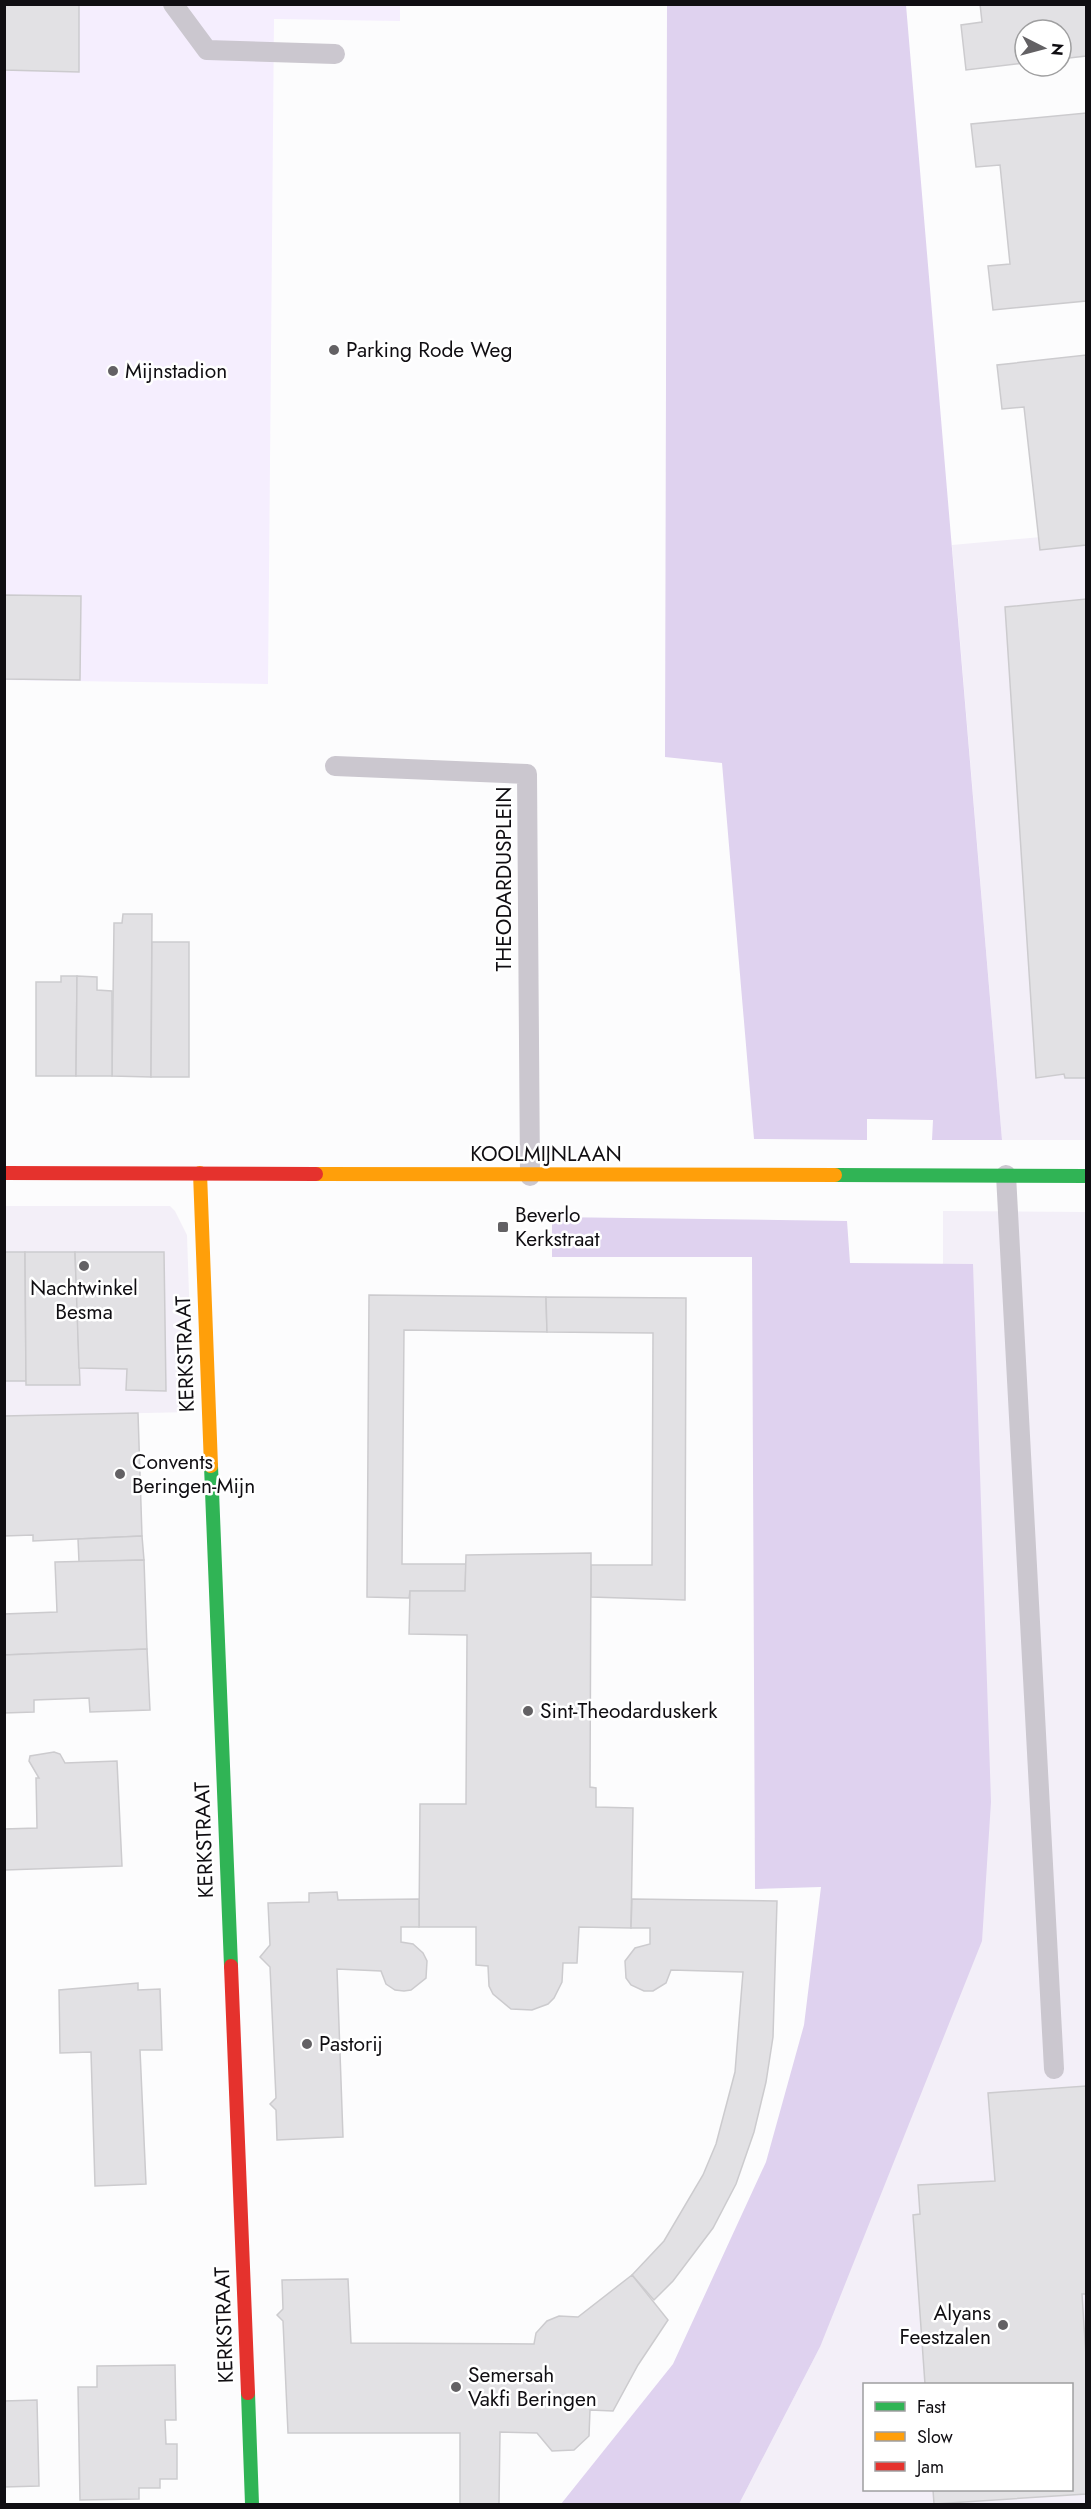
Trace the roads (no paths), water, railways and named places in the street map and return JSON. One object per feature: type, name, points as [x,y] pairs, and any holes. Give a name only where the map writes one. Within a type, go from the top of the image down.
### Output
[{"type":"street","name":"KOOLMIJNLAAN","points":[[4,1173],[1086,1176]]},
{"type":"street","name":"KERKSTRAAT","points":[[200,1173],[252,2505]]},
{"type":"lane","points":[[173,4],[207,50],[335,54]]},
{"type":"lane","name":"THEODARDUSPLEIN","points":[[335,766],[527,774],[530,1176]]},
{"type":"lane","points":[[1006,1175],[1054,2069]]},
{"type":"place","name":"Parking Rode Weg","points":[[334,350]]},
{"type":"place","name":"Mijnstadion","points":[[113,371]]},
{"type":"place","name":"Beverlo Kerkstraat","points":[[503,1227]]},
{"type":"place","name":"Nachtwinkel Besma","points":[[84,1266]]},
{"type":"place","name":"Convents Beringen-Mijn","points":[[120,1474]]},
{"type":"place","name":"Sint-Theodarduskerk","points":[[528,1711]]},
{"type":"place","name":"Pastorij","points":[[307,2044]]},
{"type":"place","name":"Alyans Feestzalen","points":[[1003,2325]]},
{"type":"place","name":"Semersah Vakfi Beringen","points":[[456,2387]]}]
